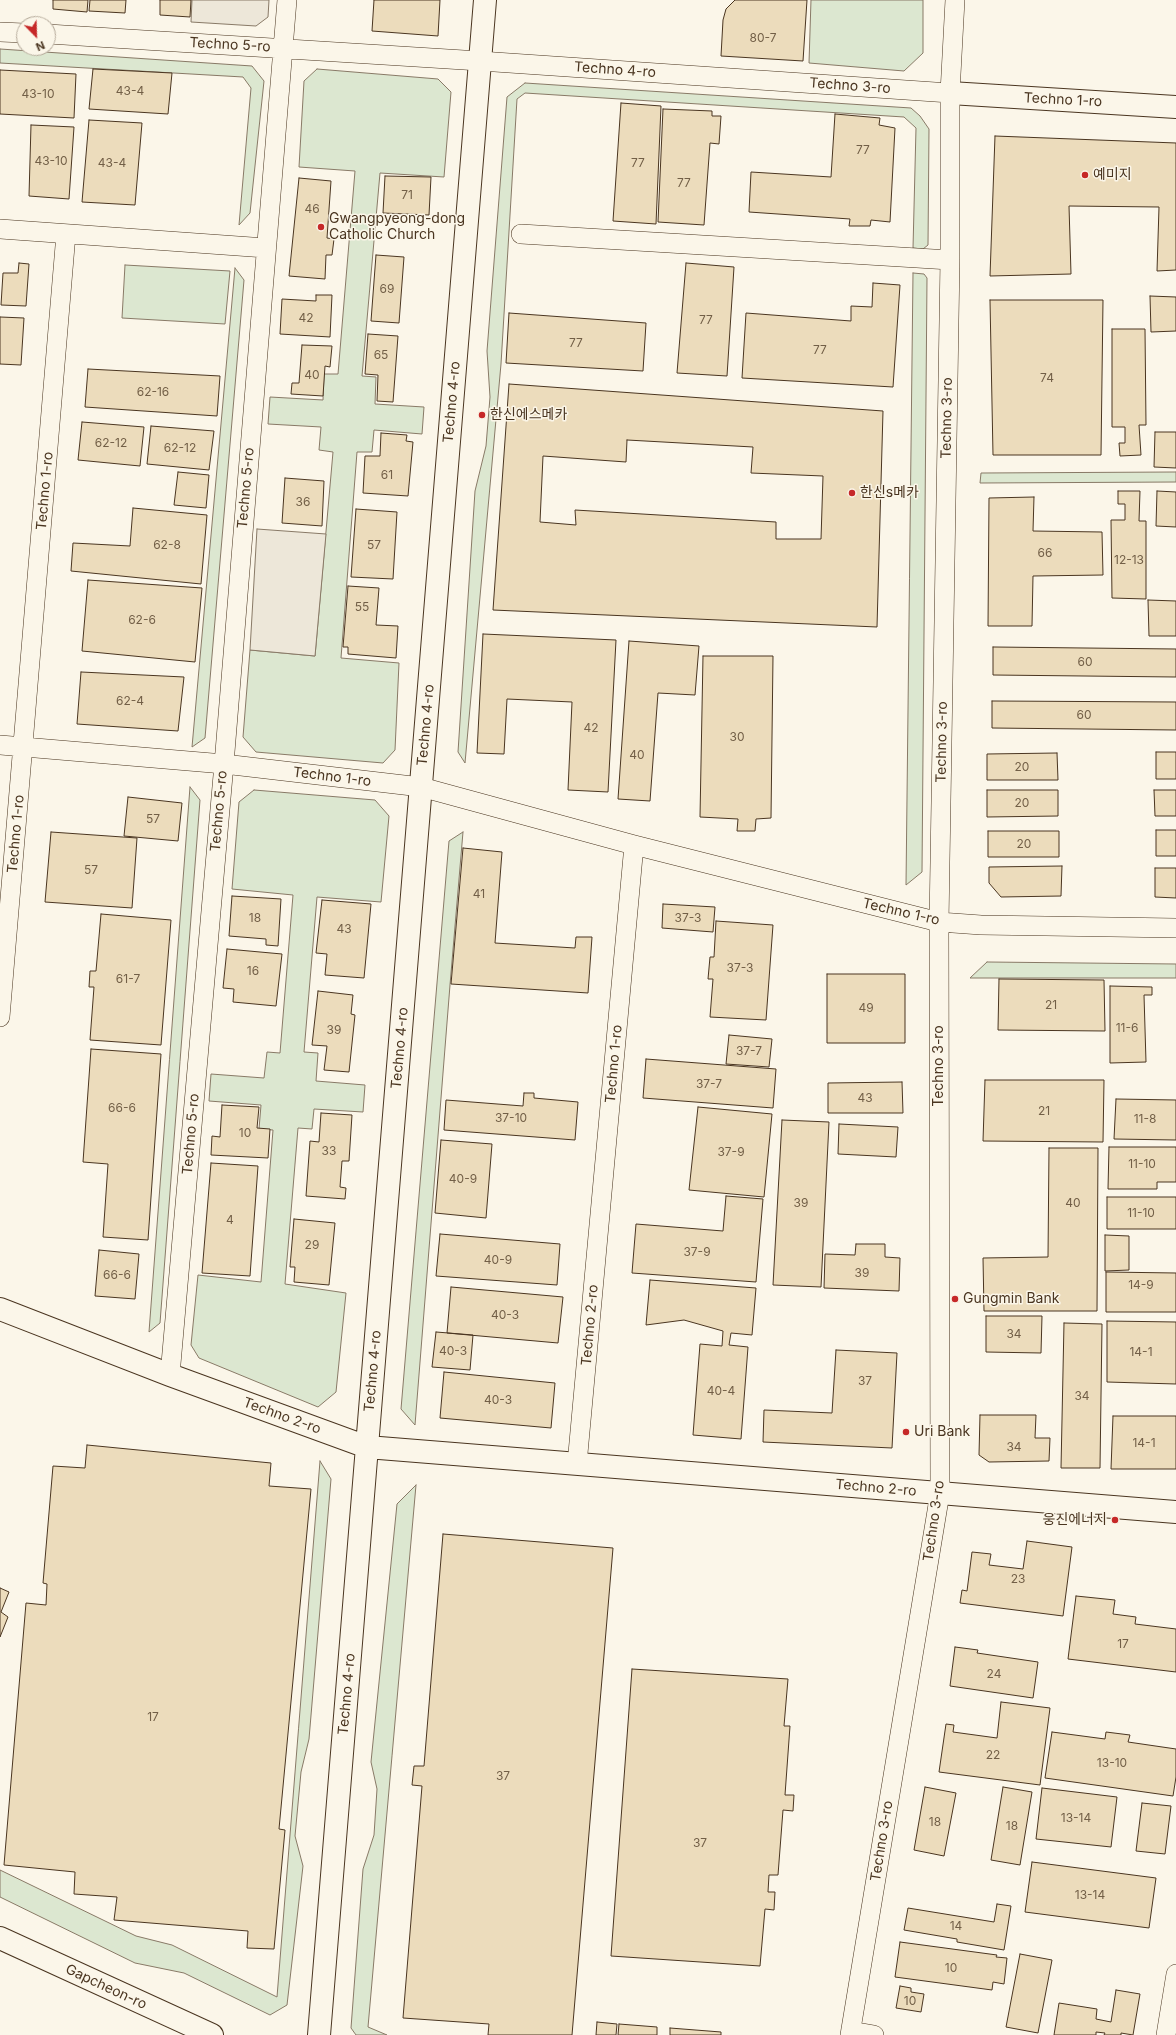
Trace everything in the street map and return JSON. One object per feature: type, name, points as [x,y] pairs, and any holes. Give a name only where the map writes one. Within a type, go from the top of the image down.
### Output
[{"type":"main road","name":"Techno 4-ro","points":[[319,2035],[485,0]]},
{"type":"main road","name":"Techno 1-ro","points":[[950,93],[1176,107]]},
{"type":"main road","name":"Techno 2-ro","points":[[0,1308],[170,1375],[367,1447],[1176,1512]]},
{"type":"main road","name":"Gapcheon-ro","points":[[0,1938],[212,2035]]},
{"type":"street","points":[[283,48],[287,0]]},
{"type":"street","name":"Techno 3-ro","points":[[874,2035],[850,2033],[940,1493],[939,922],[950,260],[950,93],[955,0]]},
{"type":"street","points":[[0,32],[16,33]]},
{"type":"street","name":"Techno 5-ro","points":[[56,34],[283,48],[224,764],[170,1375]]},
{"type":"street","name":"Techno 4-ro","points":[[283,48],[751,79]]},
{"type":"street","name":"Techno 3-ro","points":[[751,79],[950,93]]},
{"type":"street","points":[[0,229],[266,248]]},
{"type":"street","name":"Techno 1-ro","points":[[0,1017],[66,234]]},
{"type":"street","points":[[521,234],[950,260]]},
{"type":"street","name":"Techno 1-ro","points":[[0,745],[224,764],[421,787],[634,845],[939,922],[981,925],[1176,928]]},
{"type":"street","name":"Techno 1-ro","points":[[602,1187],[634,845]]},
{"type":"street","name":"Techno 2-ro","points":[[577,1464],[602,1187]]},
{"type":"street","points":[[1166,2035],[1176,1974]]},
{"type":"green space","points":[[811,0],[923,0],[923,53],[904,71],[809,63]]},
{"type":"green space","points":[[0,49],[16,50],[16,56],[56,56],[56,53],[252,66],[264,81],[250,213],[239,225],[251,88],[243,77],[0,63]]},
{"type":"green space","points":[[317,69],[438,79],[451,92],[444,177],[380,173],[362,376],[376,377],[375,404],[424,407],[422,434],[374,430],[372,452],[357,452],[341,658],[399,663],[395,750],[383,763],[256,752],[243,737],[250,650],[315,656],[333,452],[319,450],[321,427],[268,424],[270,397],[323,400],[324,374],[338,374],[355,171],[299,167],[304,81]]},
{"type":"green space","points":[[525,83],[911,108],[920,116],[929,129],[928,245],[923,249],[913,248],[916,128],[904,117],[525,93],[517,99],[501,364],[465,763],[458,752],[475,491],[486,446],[490,397],[487,351],[507,97]]},
{"type":"green space","points":[[125,265],[230,271],[225,324],[122,318]]},
{"type":"green space","points":[[235,268],[244,280],[205,738],[192,747]]},
{"type":"green space","points":[[913,273],[924,274],[927,278],[922,872],[906,885]]},
{"type":"green space","points":[[1176,472],[1176,482],[980,483],[981,473]]},
{"type":"green space","points":[[190,787],[200,800],[160,1323],[149,1332]]},
{"type":"green space","points":[[254,790],[375,800],[389,816],[381,902],[317,897],[304,1052],[318,1053],[316,1081],[365,1085],[363,1112],[314,1109],[312,1129],[298,1128],[285,1284],[346,1293],[336,1392],[318,1407],[199,1358],[191,1345],[198,1275],[261,1282],[273,1130],[259,1129],[261,1105],[209,1101],[211,1074],[264,1078],[267,1052],[280,1053],[293,895],[232,889],[239,802]]},
{"type":"green space","points":[[463,832],[415,1425],[401,1409],[449,841]]},
{"type":"green space","points":[[987,962],[1176,964],[1176,978],[970,978]]},
{"type":"green space","points":[[320,1461],[331,1479],[309,1739],[301,1772],[295,1836],[303,1866],[287,2005],[270,2015],[184,1973],[135,1963],[0,1897],[0,1870],[136,1936],[172,1945],[277,1997]]},
{"type":"green space","points":[[416,1485],[368,2027],[387,2035],[356,2035],[351,2028],[363,1869],[374,1835],[377,1789],[371,1762],[397,1504]]},
{"type":"shaded area","points":[[192,0],[269,0],[268,17],[256,26],[191,22]]},
{"type":"shaded area","points":[[257,529],[326,534],[315,656],[250,650]]},
{"type":"building","points":[[53,0],[88,0],[87,12],[53,9]]},
{"type":"building","points":[[90,0],[126,0],[125,13],[89,11]]},
{"type":"building","points":[[160,0],[191,0],[190,17],[160,15]]},
{"type":"building","points":[[374,0],[440,0],[438,36],[372,31]]},
{"type":"building","points":[[735,0],[807,0],[803,61],[721,56],[723,20],[726,9]]},
{"type":"building","points":[[93,69],[172,73],[168,114],[89,109]]},
{"type":"building","points":[[0,70],[76,74],[74,118],[0,114]]},
{"type":"building","points":[[621,103],[661,106],[656,224],[613,221]]},
{"type":"building","points":[[663,109],[712,111],[712,116],[721,116],[719,144],[710,143],[704,225],[658,222]]},
{"type":"building","points":[[835,114],[880,118],[879,125],[895,128],[890,222],[871,220],[870,226],[849,226],[850,219],[749,212],[751,172],[831,177]]},
{"type":"building","points":[[89,120],[142,123],[135,205],[82,202]]},
{"type":"building","points":[[31,125],[74,127],[69,199],[29,196]]},
{"type":"building","name":"예미지","points":[[995,136],[1176,143],[1176,270],[1157,271],[1159,207],[1069,206],[1071,274],[990,276]]},
{"type":"building","points":[[385,176],[431,177],[429,215],[383,213]]},
{"type":"building","points":[[299,178],[331,181],[327,238],[334,239],[332,255],[326,255],[325,279],[289,276]]},
{"type":"building","points":[[376,255],[404,257],[399,323],[371,321]]},
{"type":"building","points":[[19,263],[29,264],[26,306],[1,305],[3,273],[18,273]]},
{"type":"building","points":[[686,263],[734,267],[727,376],[677,373]]},
{"type":"building","points":[[873,283],[900,285],[893,387],[742,378],[746,313],[851,321],[851,306],[872,307]]},
{"type":"building","points":[[316,295],[332,295],[330,337],[280,334],[282,299],[316,301]]},
{"type":"building","points":[[1150,296],[1176,297],[1176,331],[1151,332]]},
{"type":"building","points":[[990,300],[1103,300],[1101,455],[993,455]]},
{"type":"building","points":[[509,313],[646,323],[643,371],[506,363]]},
{"type":"building","points":[[0,317],[24,318],[21,365],[0,364]]},
{"type":"building","points":[[1112,329],[1145,329],[1146,425],[1139,425],[1141,455],[1120,456],[1119,443],[1125,443],[1125,427],[1112,427]]},
{"type":"building","points":[[368,334],[398,336],[393,402],[377,401],[378,375],[365,374]]},
{"type":"building","points":[[302,345],[332,346],[330,367],[325,366],[323,396],[291,394],[292,383],[299,383]]},
{"type":"building","points":[[88,369],[220,376],[217,416],[85,407]]},
{"type":"building","name":"한신s메카","points":[[509,384],[883,411],[877,627],[493,610]],"holes":[[[627,440],[753,447],[751,473],[823,476],[821,539],[776,539],[776,522],[575,510],[576,525],[540,522],[543,456],[626,462]]]},
{"type":"building","points":[[82,422],[144,427],[140,466],[78,460]]},
{"type":"building","points":[[151,426],[214,431],[209,470],[147,464]]},
{"type":"building","points":[[1155,432],[1176,432],[1176,468],[1154,467]]},
{"type":"building","points":[[381,433],[407,435],[406,441],[413,442],[408,496],[363,493],[365,456],[380,456]]},
{"type":"building","points":[[178,472],[209,475],[206,508],[174,505]]},
{"type":"building","points":[[285,478],[324,481],[322,526],[282,523]]},
{"type":"building","points":[[1118,491],[1140,491],[1139,521],[1146,521],[1146,599],[1112,598],[1111,520],[1125,520],[1125,504],[1118,504]]},
{"type":"building","points":[[1157,491],[1176,492],[1176,527],[1156,526]]},
{"type":"building","points":[[1034,497],[1033,531],[1102,532],[1103,575],[1033,576],[1032,626],[988,626],[989,498]]},
{"type":"building","points":[[133,508],[207,515],[201,584],[71,571],[73,543],[130,546]]},
{"type":"building","points":[[356,509],[397,512],[393,579],[351,577]]},
{"type":"building","points":[[88,580],[202,588],[195,662],[82,651]]},
{"type":"building","points":[[348,586],[379,588],[376,625],[398,626],[396,658],[348,654],[348,647],[343,647]]},
{"type":"building","points":[[1148,600],[1176,601],[1176,636],[1149,636]]},
{"type":"building","points":[[483,634],[616,640],[608,792],[568,790],[572,702],[507,699],[504,754],[477,753]]},
{"type":"building","points":[[629,641],[699,646],[695,695],[658,693],[650,801],[618,799]]},
{"type":"building","points":[[993,647],[1176,649],[1176,677],[993,675]]},
{"type":"building","points":[[703,656],[773,656],[771,818],[756,819],[755,831],[737,831],[738,819],[700,817]]},
{"type":"building","points":[[81,672],[184,677],[178,731],[77,724]]},
{"type":"building","points":[[992,701],[1176,702],[1176,730],[992,728]]},
{"type":"building","points":[[1156,752],[1176,752],[1176,779],[1156,779]]},
{"type":"building","points":[[1057,753],[1058,780],[987,780],[987,754]]},
{"type":"building","points":[[987,790],[1058,790],[1058,816],[987,817]]},
{"type":"building","points":[[1154,790],[1176,790],[1176,816],[1155,816]]},
{"type":"building","points":[[128,797],[182,803],[178,841],[124,836]]},
{"type":"building","points":[[1156,830],[1176,830],[1176,856],[1156,856]]},
{"type":"building","points":[[988,831],[1059,831],[1059,857],[988,857]]},
{"type":"building","points":[[51,832],[137,838],[132,908],[45,902]]},
{"type":"building","points":[[463,848],[502,852],[495,943],[575,948],[576,937],[592,937],[588,993],[451,984]]},
{"type":"building","points":[[1062,866],[1061,896],[1001,897],[989,883],[989,867]]},
{"type":"building","points":[[1155,868],[1176,868],[1176,898],[1155,897]]},
{"type":"building","points":[[232,896],[281,899],[278,946],[266,945],[266,939],[229,936]]},
{"type":"building","points":[[322,900],[371,904],[364,978],[325,975],[327,954],[316,953]]},
{"type":"building","points":[[663,904],[715,907],[713,932],[662,928]]},
{"type":"building","points":[[101,914],[171,920],[161,1045],[90,1040],[94,987],[89,987],[90,971],[96,971]]},
{"type":"building","points":[[716,921],[773,925],[766,1020],[710,1017],[713,979],[708,979],[710,957],[714,957]]},
{"type":"building","points":[[227,949],[282,954],[276,1006],[233,1002],[234,989],[223,988]]},
{"type":"building","points":[[827,974],[905,974],[905,1043],[827,1043]]},
{"type":"building","points":[[999,979],[1104,980],[1105,1031],[998,1030]]},
{"type":"building","points":[[1110,986],[1152,987],[1152,995],[1144,995],[1146,1062],[1110,1063]]},
{"type":"building","points":[[318,991],[353,995],[351,1014],[355,1015],[349,1072],[324,1070],[327,1046],[312,1045]]},
{"type":"building","points":[[729,1035],[772,1039],[769,1067],[726,1064]]},
{"type":"building","points":[[91,1049],[161,1054],[148,1240],[103,1237],[108,1164],[83,1162]]},
{"type":"building","points":[[646,1059],[776,1069],[773,1108],[643,1098]]},
{"type":"building","points":[[985,1080],[1104,1080],[1103,1142],[983,1141]]},
{"type":"building","points":[[902,1082],[903,1113],[828,1113],[828,1083]]},
{"type":"building","points":[[524,1093],[534,1093],[534,1098],[578,1102],[575,1140],[444,1130],[446,1100],[523,1106]]},
{"type":"building","points":[[1116,1099],[1176,1100],[1176,1140],[1114,1139]]},
{"type":"building","points":[[222,1105],[259,1107],[257,1128],[270,1129],[268,1158],[211,1155],[212,1136],[220,1137]]},
{"type":"building","points":[[698,1107],[772,1114],[764,1197],[689,1190]]},
{"type":"building","points":[[321,1113],[352,1115],[349,1161],[342,1161],[340,1187],[346,1188],[345,1199],[306,1196],[310,1141],[319,1142]]},
{"type":"building","points":[[782,1120],[829,1122],[821,1287],[773,1285]]},
{"type":"building","points":[[839,1124],[898,1127],[896,1157],[838,1154]]},
{"type":"building","points":[[441,1140],[492,1144],[486,1218],[435,1213]]},
{"type":"building","points":[[1109,1147],[1176,1147],[1176,1182],[1157,1182],[1157,1189],[1108,1189]]},
{"type":"building","points":[[1049,1148],[1098,1148],[1097,1311],[984,1311],[983,1258],[1048,1257]]},
{"type":"building","points":[[211,1163],[258,1166],[250,1276],[202,1273]]},
{"type":"building","points":[[726,1196],[763,1199],[756,1282],[632,1273],[636,1224],[723,1231]]},
{"type":"building","points":[[1107,1197],[1176,1197],[1176,1229],[1107,1229]]},
{"type":"building","points":[[294,1219],[335,1223],[329,1285],[294,1282],[295,1267],[290,1267]]},
{"type":"building","points":[[440,1234],[560,1244],[557,1285],[436,1276]]},
{"type":"building","points":[[1105,1235],[1129,1236],[1129,1270],[1105,1271]]},
{"type":"building","points":[[856,1244],[885,1244],[885,1257],[900,1258],[899,1291],[824,1288],[825,1254],[855,1255]]},
{"type":"building","points":[[99,1250],[139,1254],[135,1299],[95,1296]]},
{"type":"building","points":[[1106,1272],[1176,1273],[1176,1312],[1106,1312]]},
{"type":"building","points":[[650,1280],[756,1288],[752,1335],[731,1333],[729,1345],[748,1347],[741,1439],[693,1435],[700,1344],[722,1346],[723,1331],[684,1320],[646,1325]]},
{"type":"building","points":[[451,1287],[563,1297],[558,1343],[447,1333]]},
{"type":"building","points":[[986,1316],[1042,1316],[1041,1353],[986,1352]]},
{"type":"building","points":[[1107,1321],[1176,1322],[1176,1384],[1107,1382]]},
{"type":"building","points":[[1064,1323],[1102,1324],[1100,1468],[1061,1468]]},
{"type":"building","points":[[436,1332],[473,1335],[470,1370],[432,1367]]},
{"type":"building","points":[[836,1350],[897,1353],[892,1448],[763,1442],[764,1410],[832,1413]]},
{"type":"building","points":[[444,1372],[555,1383],[551,1428],[440,1418]]},
{"type":"building","points":[[980,1415],[1036,1415],[1035,1438],[1050,1438],[1049,1461],[989,1462],[979,1455]]},
{"type":"building","points":[[1113,1416],[1176,1416],[1176,1469],[1111,1469]]},
{"type":"building","points":[[87,1445],[271,1463],[269,1486],[311,1489],[279,1829],[285,1830],[274,1949],[247,1948],[248,1931],[114,1920],[117,1897],[74,1894],[75,1872],[4,1865],[26,1603],[46,1605],[47,1584],[43,1583],[53,1466],[85,1468]]},
{"type":"building","points":[[443,1534],[613,1548],[572,2035],[488,2035],[489,2024],[403,2018],[422,1786],[412,1785],[414,1766],[424,1766]]},
{"type":"building","points":[[1027,1541],[1072,1547],[1063,1616],[960,1603],[962,1590],[967,1591],[972,1552],[991,1554],[989,1565],[1023,1569]]},
{"type":"building","points":[[0,1588],[9,1592],[1,1612],[8,1617],[0,1637]]},
{"type":"building","points":[[1076,1596],[1115,1600],[1113,1614],[1136,1617],[1135,1624],[1176,1629],[1176,1672],[1068,1659]]},
{"type":"building","points":[[955,1647],[978,1650],[977,1653],[1038,1662],[1033,1698],[950,1686]]},
{"type":"building","points":[[632,1669],[788,1679],[784,1726],[790,1726],[785,1795],[794,1795],[793,1811],[783,1810],[778,1875],[769,1875],[768,1892],[775,1892],[774,1910],[765,1909],[760,1966],[611,1956]]},
{"type":"building","points":[[1001,1702],[1050,1708],[1040,1785],[939,1772],[946,1724],[954,1725],[953,1732],[997,1738]]},
{"type":"building","points":[[1052,1732],[1105,1739],[1106,1732],[1130,1735],[1128,1742],[1176,1749],[1176,1777],[1173,1796],[1045,1778]]},
{"type":"building","points":[[925,1787],[956,1793],[944,1856],[914,1850]]},
{"type":"building","points":[[1003,1787],[1032,1792],[1020,1865],[991,1860]]},
{"type":"building","points":[[1042,1788],[1117,1797],[1111,1847],[1036,1839]]},
{"type":"building","points":[[1142,1803],[1171,1806],[1165,1854],[1136,1851]]},
{"type":"building","points":[[1032,1862],[1156,1878],[1149,1928],[1025,1912]]},
{"type":"building","points":[[997,1904],[1011,1906],[1004,1950],[957,1942],[957,1939],[904,1930],[908,1908],[994,1922]]},
{"type":"building","points":[[900,1942],[997,1955],[996,1957],[1007,1958],[1004,1984],[993,1982],[992,1990],[895,1977]]},
{"type":"building","points":[[1020,1954],[1052,1960],[1038,2033],[1006,2027]]},
{"type":"building","points":[[900,1986],[911,1988],[911,1992],[924,1994],[921,2012],[896,2008]]},
{"type":"building","points":[[1116,1990],[1140,1994],[1133,2035],[1121,2033],[1121,2035],[1104,2035],[1105,2033],[1096,2032],[1096,2035],[1054,2035],[1059,2003],[1097,2009],[1096,2019],[1111,2022]]},
{"type":"building","points":[[597,2022],[617,2024],[616,2035],[596,2035]]},
{"type":"building","points":[[619,2024],[657,2027],[657,2035],[618,2035]]},
{"type":"building","points":[[670,2028],[721,2032],[721,2035],[670,2035]]},
{"type":"place","name":"예미지","points":[[1085,175]]},
{"type":"place","name":"Gwangpyeong-dong Catholic Church","points":[[321,227]]},
{"type":"place","name":"한신에스메카","points":[[482,415]]},
{"type":"place","name":"한신s메카","points":[[852,493]]},
{"type":"place","name":"Gungmin Bank","points":[[955,1299]]},
{"type":"place","name":"Uri Bank","points":[[906,1432]]},
{"type":"place","name":"웅진에너지","points":[[1115,1520]]}]
